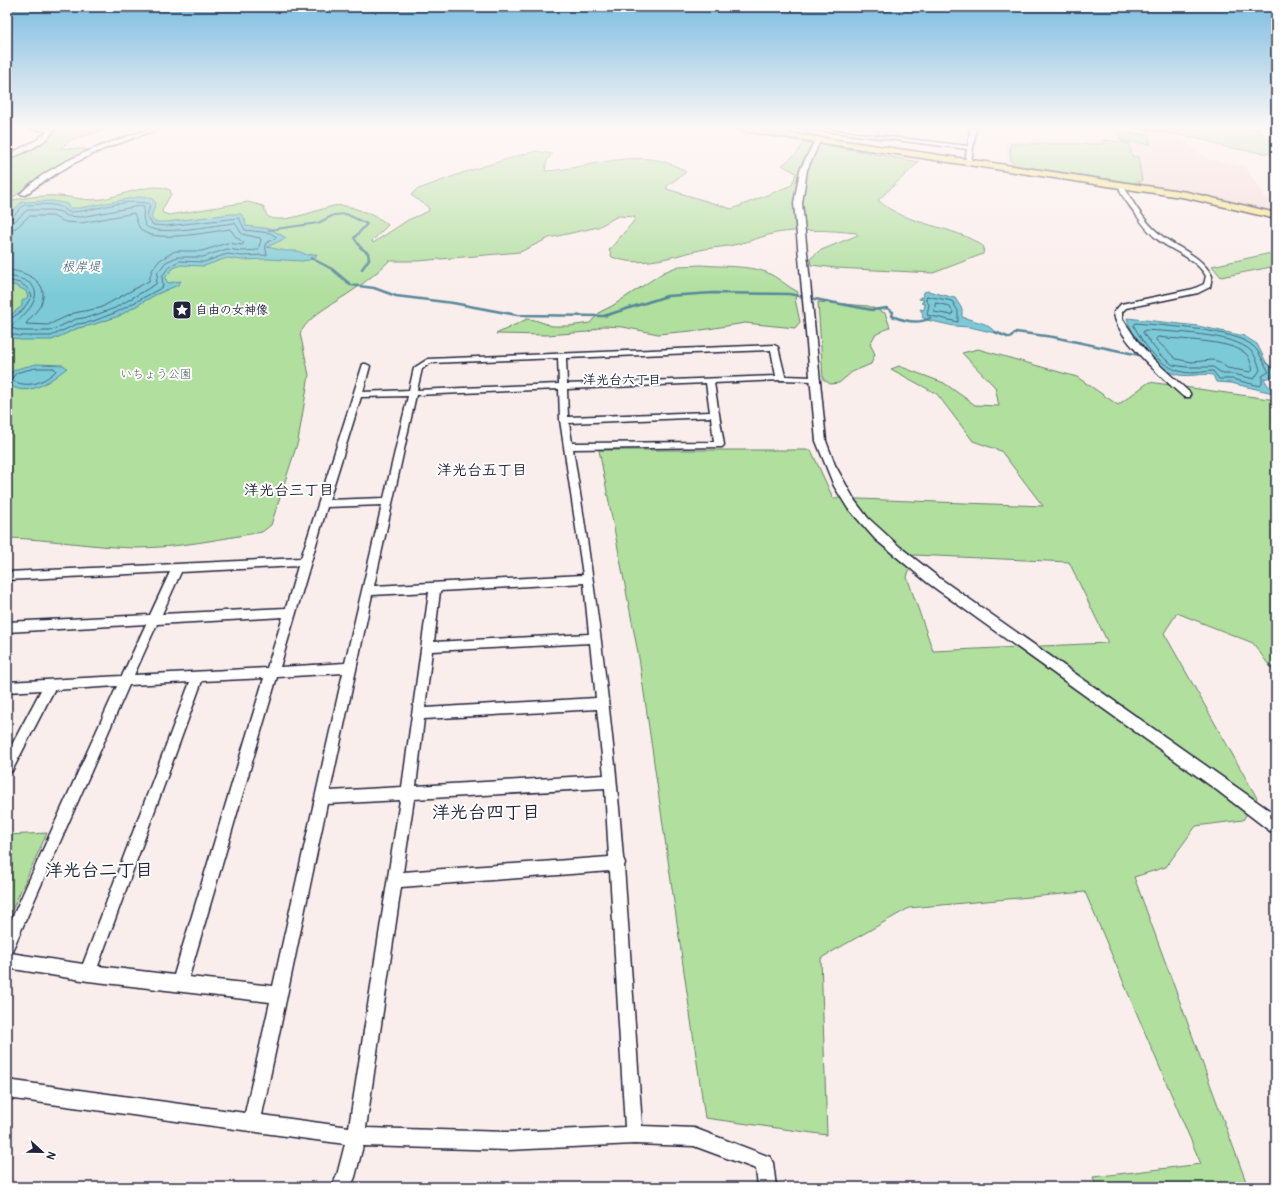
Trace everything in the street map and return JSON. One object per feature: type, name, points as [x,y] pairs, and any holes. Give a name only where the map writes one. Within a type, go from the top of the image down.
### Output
[{"type":"highway","points":[[1112,184],[1205,198],[1276,216]]},
{"type":"street","points":[[23,194],[36,184]]},
{"type":"street","points":[[800,184],[798,189],[813,379],[820,441],[827,462],[840,489],[855,510],[877,536],[933,580],[1224,786],[1276,825]]},
{"type":"street","points":[[1121,185],[1124,193],[1149,227],[1168,244],[1196,260],[1209,276],[1207,285],[1195,291],[1124,306],[1118,312],[1118,318],[1140,352],[1158,372],[1187,395]]},
{"type":"street","points":[[252,1121],[350,668],[418,368],[428,361],[774,347],[781,378]]},
{"type":"street","points":[[562,355],[564,420],[589,579],[611,781],[618,863],[634,1135]]},
{"type":"street","points":[[180,983],[305,562],[366,366]]},
{"type":"street","points":[[358,395],[781,378],[813,379]]},
{"type":"street","points":[[568,446],[720,445],[710,381]]},
{"type":"street","points":[[564,420],[715,414]]},
{"type":"street","points":[[323,504],[389,501]]},
{"type":"street","points":[[7,576],[305,562]]},
{"type":"street","points":[[7,946],[125,681],[177,569]]},
{"type":"street","points":[[368,591],[589,579]]},
{"type":"street","points":[[341,1187],[346,1176],[356,1137],[408,793],[435,588]]},
{"type":"street","points":[[7,626],[290,612]]},
{"type":"street","points":[[427,647],[595,638]]},
{"type":"street","points":[[7,687],[350,668]]},
{"type":"street","points":[[88,973],[198,677]]},
{"type":"street","points":[[7,767],[51,684]]},
{"type":"street","points":[[418,714],[602,703]]},
{"type":"street","points":[[323,798],[611,781]]},
{"type":"street","points":[[395,880],[618,863]]},
{"type":"street","points":[[7,960],[88,973],[280,995]]},
{"type":"street","points":[[7,1089],[252,1121],[356,1137],[508,1141],[634,1135],[694,1137],[764,1163],[767,1187]]},
{"type":"shaded area","points":[[1128,184],[1257,184],[1270,204],[1269,212],[1202,195]]},
{"type":"green space","name":"いちょう公園","points":[[7,184],[31,184],[8,201],[32,197],[51,196],[96,200],[145,188],[162,188],[170,190],[171,194],[162,210],[163,213],[169,215],[248,202],[263,206],[269,217],[278,219],[286,219],[334,206],[351,207],[367,213],[388,225],[372,241],[373,243],[408,220],[429,211],[428,207],[411,195],[416,190],[433,184],[670,184],[667,186],[667,189],[732,209],[792,184],[896,184],[878,200],[902,216],[972,239],[984,247],[983,254],[933,273],[836,268],[811,265],[810,259],[819,251],[858,235],[856,233],[846,232],[806,230],[776,233],[734,245],[705,249],[658,260],[635,262],[612,257],[609,250],[634,221],[635,217],[618,216],[598,227],[549,238],[520,252],[418,261],[389,261],[364,283],[325,308],[311,319],[300,333],[309,375],[298,441],[271,525],[262,532],[183,545],[151,548],[103,546],[7,538]]},
{"type":"green space","points":[[1276,252],[1276,266],[1221,277],[1212,266]]},
{"type":"green space","points":[[701,265],[750,268],[770,274],[798,292],[795,299],[800,322],[795,328],[745,323],[702,330],[658,334],[623,327],[603,326],[588,332],[547,335],[496,334],[527,319],[552,326],[569,326],[590,323],[600,312],[612,306],[664,272],[679,266]]},
{"type":"green space","points":[[818,302],[868,306],[885,313],[890,327],[875,335],[870,344],[875,354],[871,364],[852,372],[839,383],[830,384],[823,379]]},
{"type":"green space","points":[[978,349],[1077,377],[1118,405],[1149,382],[1276,400],[1276,675],[1253,643],[1177,613],[1164,633],[1257,798],[1243,820],[1196,826],[1166,867],[1134,877],[1248,1187],[1096,1187],[1093,1177],[1201,1164],[1085,892],[909,908],[821,958],[827,1135],[705,1118],[639,658],[599,450],[811,450],[833,498],[1043,506],[1001,451],[973,441],[937,394],[891,369],[899,366],[944,383],[975,405],[999,406],[995,387],[962,353]],"holes":[[[914,555],[1069,562],[1108,643],[933,651],[907,577]]]},
{"type":"green space","points":[[47,833],[7,921],[7,835]]},
{"type":"water","name":"根岸堤","points":[[138,197],[151,198],[156,203],[151,217],[154,222],[241,214],[245,219],[246,226],[271,229],[286,238],[267,247],[286,251],[298,251],[307,255],[317,254],[314,259],[302,261],[268,259],[242,260],[227,258],[204,266],[180,265],[172,269],[165,278],[168,283],[181,281],[178,285],[155,295],[119,316],[78,328],[52,340],[20,340],[7,336],[7,318],[22,306],[22,301],[28,297],[26,291],[14,285],[7,285],[7,216],[22,202],[53,201],[67,204],[69,208],[80,208]]},
{"type":"water","points":[[928,291],[955,298],[962,309],[962,317],[985,324],[999,334],[970,327],[954,326],[927,320],[922,317],[923,314],[920,309],[924,310],[925,304],[921,303],[924,300],[919,299],[920,297],[923,298],[924,292]]},
{"type":"water","points":[[1127,318],[1198,326],[1244,336],[1257,344],[1266,362],[1276,372],[1273,376],[1264,379],[1273,393],[1231,383],[1216,382],[1213,375],[1179,375],[1162,368],[1140,345],[1134,336]]},
{"type":"water","points":[[36,364],[63,365],[67,368],[46,383],[30,389],[22,390],[7,383],[10,374],[13,371]]},
{"type":"waterway","points":[[7,210],[11,211]]},
{"type":"waterway","points":[[269,230],[318,223],[334,215],[346,214],[367,224],[354,238],[361,247]]},
{"type":"waterway","points":[[361,247],[368,253],[369,259],[362,269]]},
{"type":"waterway","points":[[311,258],[332,269],[351,285],[374,288],[396,296],[453,303],[517,315],[604,316],[667,296],[713,293],[789,294],[872,310],[887,308],[893,312],[892,316],[906,321],[916,322],[930,318]]},
{"type":"waterway","points":[[995,332],[1010,338],[1016,332],[1053,337],[1144,356]]},
{"type":"place","name":"自由の女神像","points":[[182,310]]},
{"type":"district","name":"洋光台六丁目","points":[[622,380]]},
{"type":"district","name":"洋光台五丁目","points":[[482,470]]},
{"type":"district","name":"洋光台三丁目","points":[[289,490]]},
{"type":"district","name":"洋光台四丁目","points":[[486,812]]},
{"type":"district","name":"洋光台二丁目","points":[[99,870]]}]
